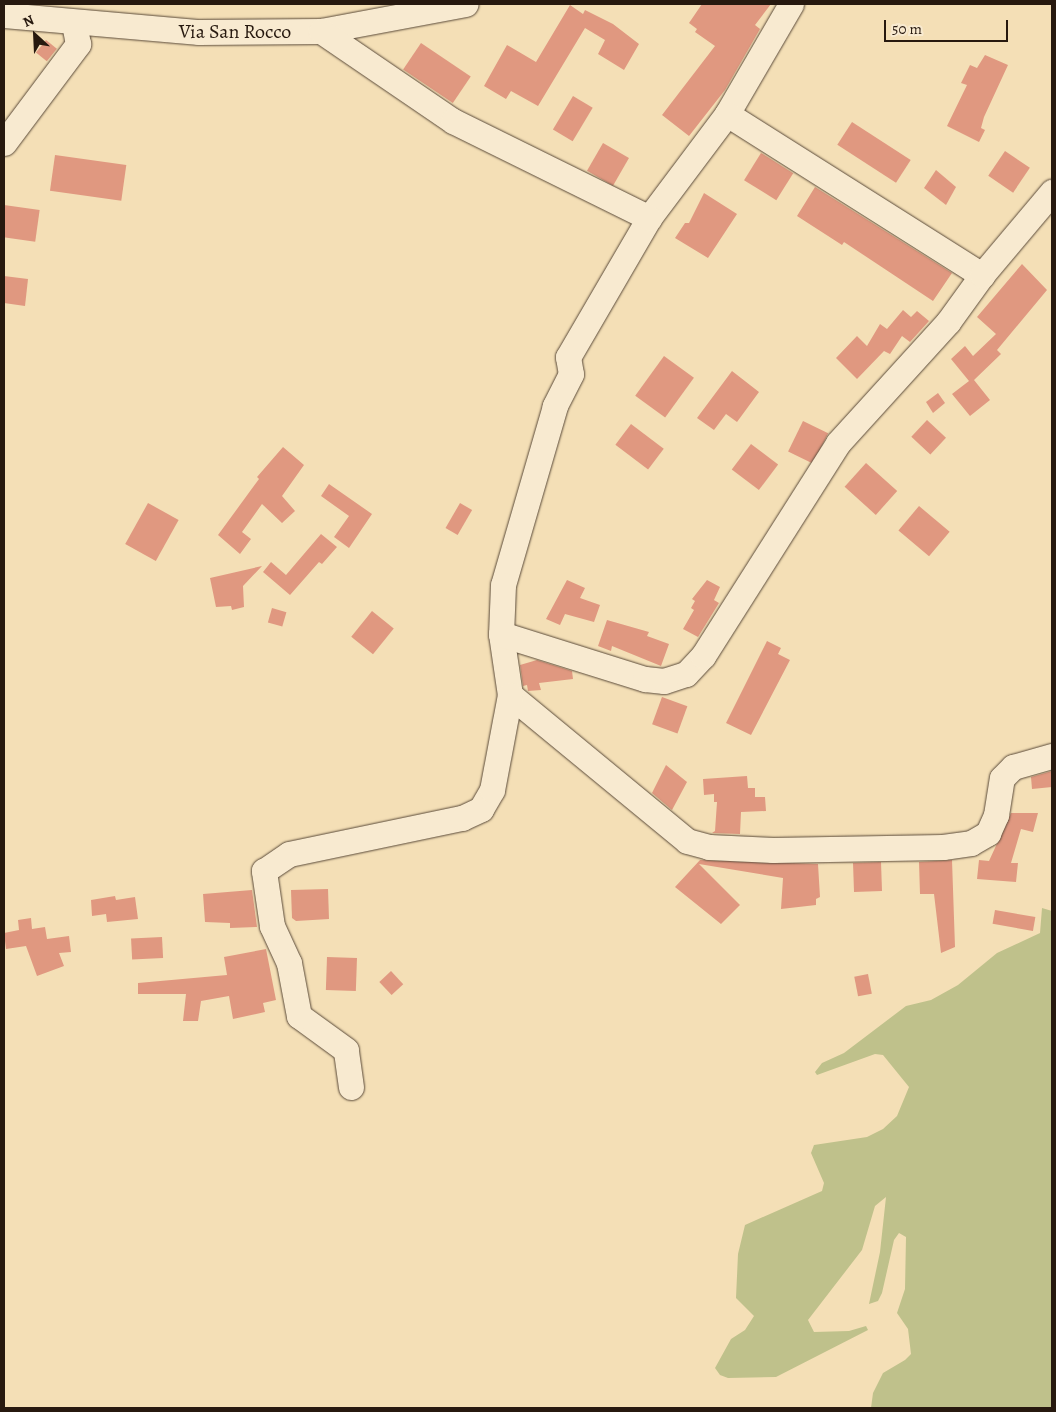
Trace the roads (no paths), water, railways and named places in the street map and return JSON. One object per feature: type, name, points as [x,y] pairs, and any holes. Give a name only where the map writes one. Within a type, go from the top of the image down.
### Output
[{"type":"street","name":"Via San Rocco","points":[[4,15],[74,24],[199,32],[321,31],[465,4]]},
{"type":"street","points":[[351,1086],[346,1050],[299,1016],[289,963],[272,926],[264,871],[289,854],[462,818],[476,812],[492,790],[510,695],[501,634],[503,585],[555,406],[570,374],[568,357],[649,218],[727,114],[791,4]]},
{"type":"street","points":[[4,144],[78,44],[74,24]]},
{"type":"street","points":[[321,31],[453,121],[649,218]]},
{"type":"street","points":[[727,114],[982,275]]},
{"type":"street","points":[[501,634],[645,679],[664,681],[686,674],[703,656],[838,443],[948,322],[982,275],[1052,192]]},
{"type":"street","points":[[510,695],[687,841],[709,847],[773,850],[943,847],[971,842],[988,833],[996,815],[1002,778],[1013,767],[1052,756]]}]
